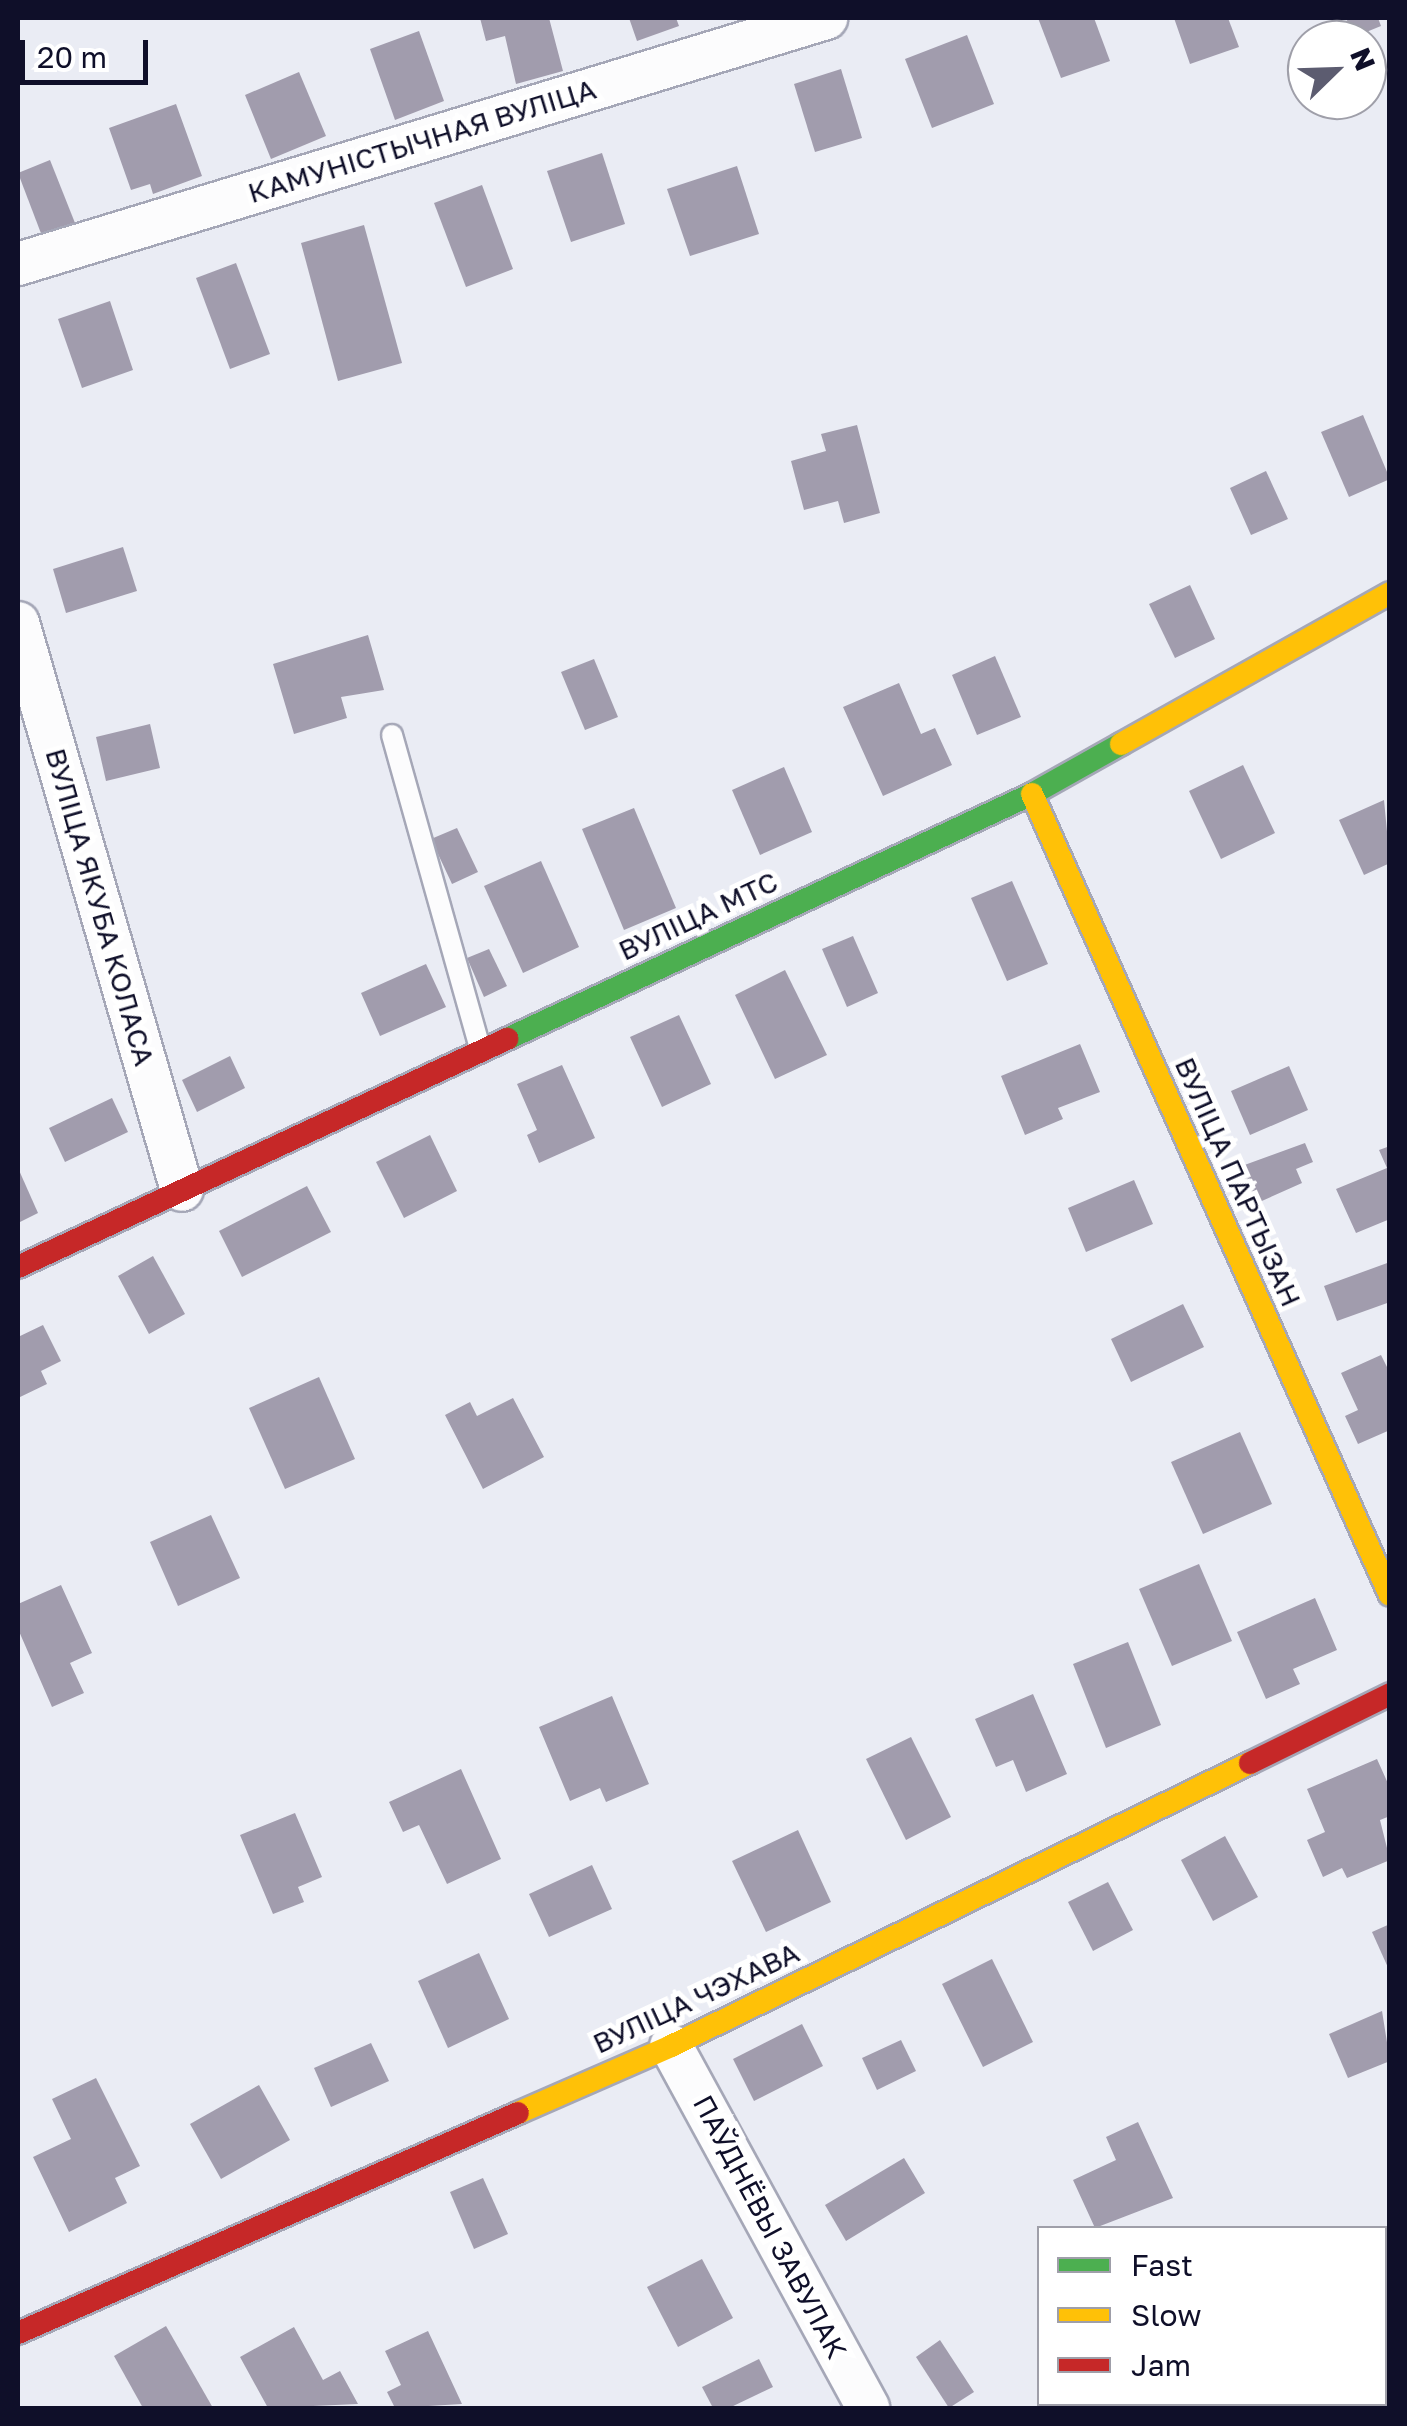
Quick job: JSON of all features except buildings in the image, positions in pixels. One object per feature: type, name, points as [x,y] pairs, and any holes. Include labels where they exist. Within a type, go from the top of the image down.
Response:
[{"type":"street","name":"КАМУНІСТЫЧНАЯ ВУЛІЦА","points":[[18,264],[826,18]]},
{"type":"street","name":"ВУЛІЦА МТС","points":[[18,1267],[1032,794],[1390,593]]},
{"type":"street","name":"ВУЛІЦА ЯКУБА КОЛАСА","points":[[18,624],[182,1190]]},
{"type":"street","name":"ВУЛІЦА ПАРТЫЗАН","points":[[1032,794],[1390,1595]]},
{"type":"street","name":"ВУЛІЦА ЧЭХАВА","points":[[18,2333],[671,2046],[1390,1694]]},
{"type":"street","name":"ПАЎДНЁВЫ ЗАВУЛАК","points":[[671,2046],[868,2408]]},
{"type":"lane","points":[[392,735],[481,1050]]},
{"type":"traffic: fast","points":[[507,1039],[1032,794],[1121,744]]},
{"type":"traffic: slow","points":[[1121,744],[1390,593]]},
{"type":"traffic: slow","points":[[1032,794],[1390,1595]]},
{"type":"traffic: slow","points":[[518,2113],[671,2046],[1250,1763]]},
{"type":"traffic: jam","points":[[18,1267],[507,1039]]},
{"type":"traffic: jam","points":[[1250,1763],[1390,1694]]},
{"type":"traffic: jam","points":[[18,2333],[518,2113]]}]
